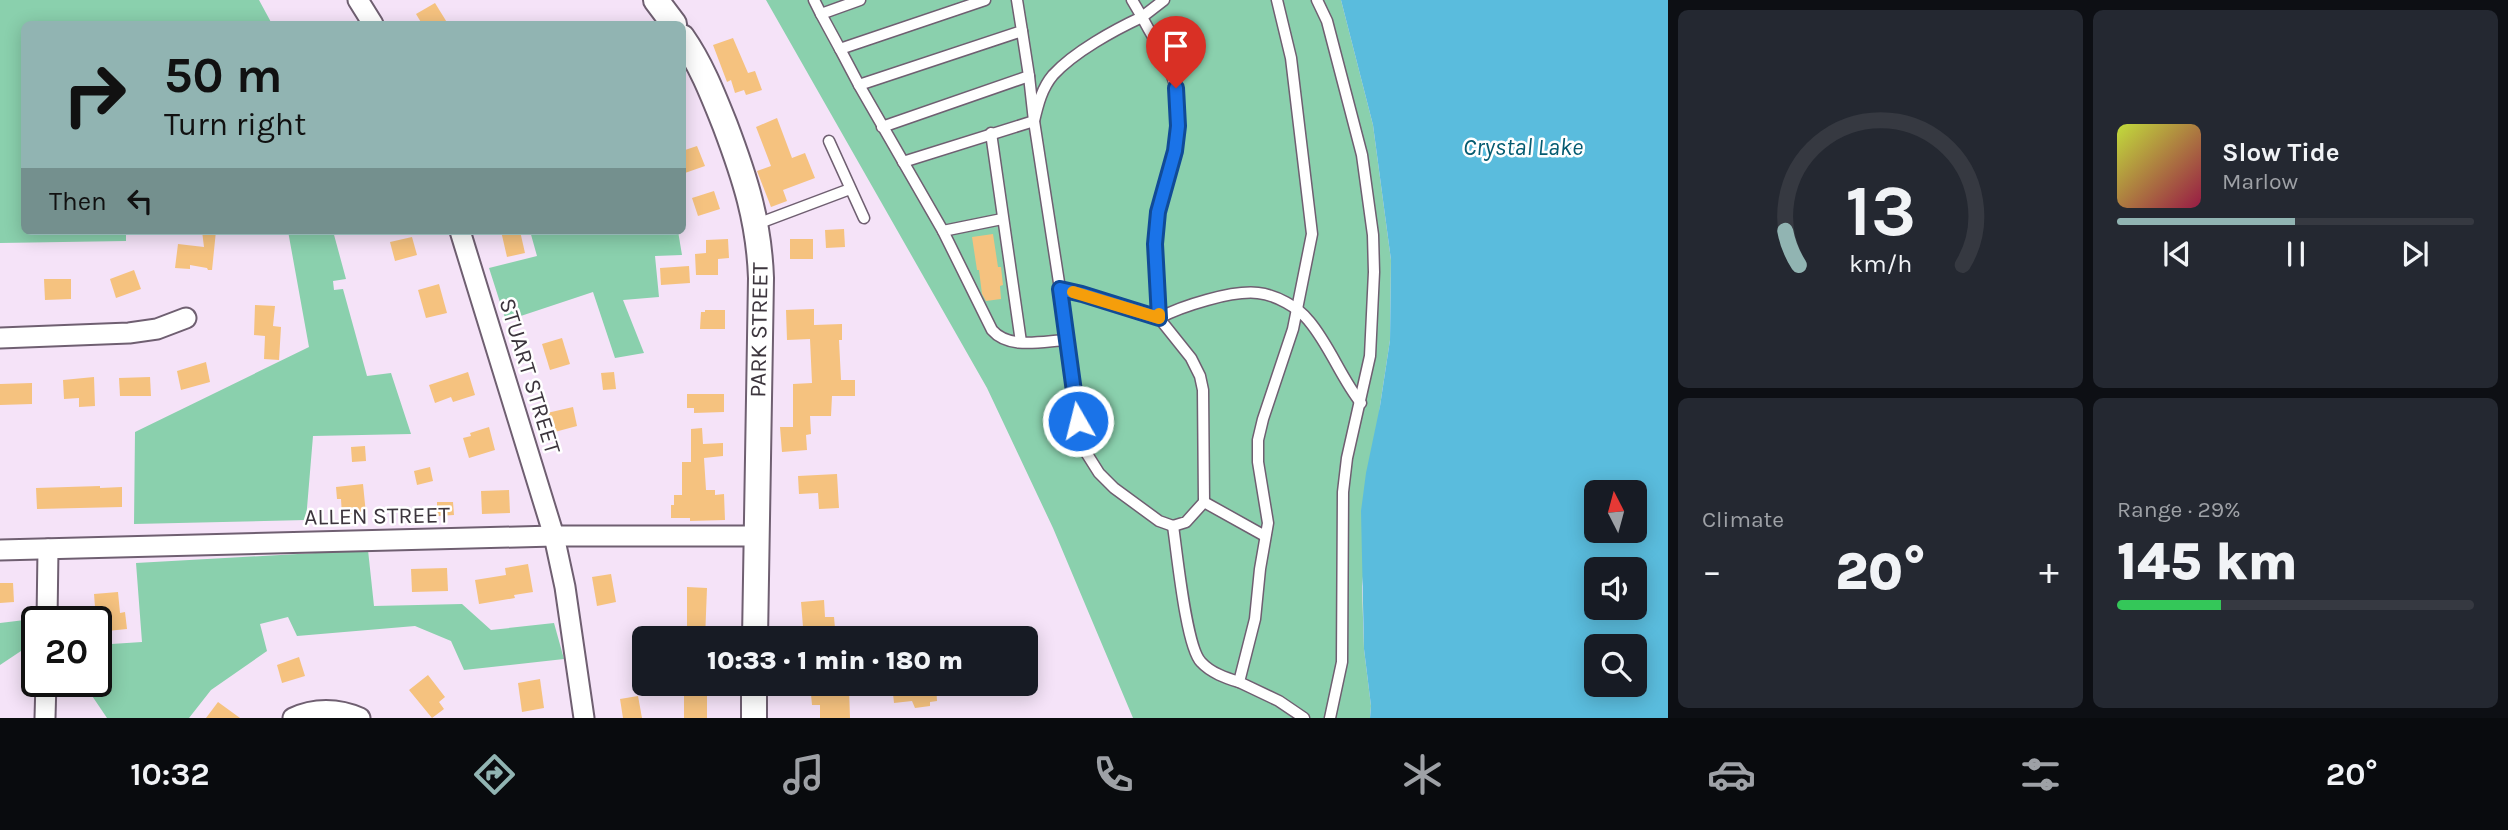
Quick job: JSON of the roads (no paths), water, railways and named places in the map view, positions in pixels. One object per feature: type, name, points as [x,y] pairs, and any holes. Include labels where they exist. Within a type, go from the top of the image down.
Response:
[{"type":"street","points":[[358,0],[371,21]]},
{"type":"street","points":[[656,0],[672,21]]},
{"type":"street","name":"PARK STREET","points":[[686,44],[717,105],[747,183],[757,225],[761,278],[755,626]]},
{"type":"street","name":"STUART STREET","points":[[461,235],[554,536],[565,587],[584,718]]},
{"type":"street","points":[[0,338],[129,333],[157,329],[186,317]]},
{"type":"street","name":"ALLEN STREET","points":[[0,550],[554,536],[756,536]]},
{"type":"street","points":[[47,606],[48,549]]},
{"type":"street","points":[[754,696],[754,718]]},
{"type":"street","points":[[45,718],[46,697]]},
{"type":"street","points":[[293,718],[322,710],[337,711],[360,718]]},
{"type":"lane","points":[[814,0],[882,127],[943,231],[992,330],[997,336],[1012,343],[1067,340]]},
{"type":"lane","points":[[821,14],[860,0]]},
{"type":"lane","points":[[840,50],[985,0]]},
{"type":"lane","points":[[1017,0],[1080,435],[1087,454],[1099,473],[1114,488],[1159,521],[1173,526],[1186,522],[1204,502],[1203,390],[1200,376],[1191,358],[1159,318],[1060,289]]},
{"type":"lane","points":[[1132,0],[1170,71],[1176,88],[1175,151],[1158,212],[1155,244],[1159,318]]},
{"type":"lane","points":[[1034,121],[1040,97],[1054,75],[1096,41],[1142,17],[1164,0]]},
{"type":"lane","points":[[1239,682],[1255,619],[1268,523],[1258,462],[1258,440],[1297,310],[1312,234],[1291,58],[1277,0]]},
{"type":"lane","points":[[1317,0],[1327,21],[1362,155],[1373,235],[1374,272],[1370,356],[1344,481],[1342,662],[1329,718]]},
{"type":"lane","points":[[859,85],[1022,31]]},
{"type":"lane","points":[[882,127],[1029,76]]},
{"type":"lane","points":[[903,162],[1034,121]]},
{"type":"lane","points":[[991,133],[1021,342]]},
{"type":"lane","points":[[829,141],[864,218]]},
{"type":"lane","points":[[757,225],[850,188]]},
{"type":"lane","points":[[943,231],[1002,219]]},
{"type":"lane","points":[[1159,318],[1219,299],[1256,293],[1270,296],[1308,319],[1341,377],[1361,403]]},
{"type":"lane","points":[[1204,502],[1265,536]]},
{"type":"lane","points":[[1173,526],[1187,621],[1200,662],[1222,677],[1239,682],[1286,705],[1304,718]]},
{"type":"water","name":"Crystal Lake","points":[[1341,0],[1668,0],[1668,718],[1370,718],[1364,649],[1361,511],[1390,340],[1391,260],[1373,125]]}]
